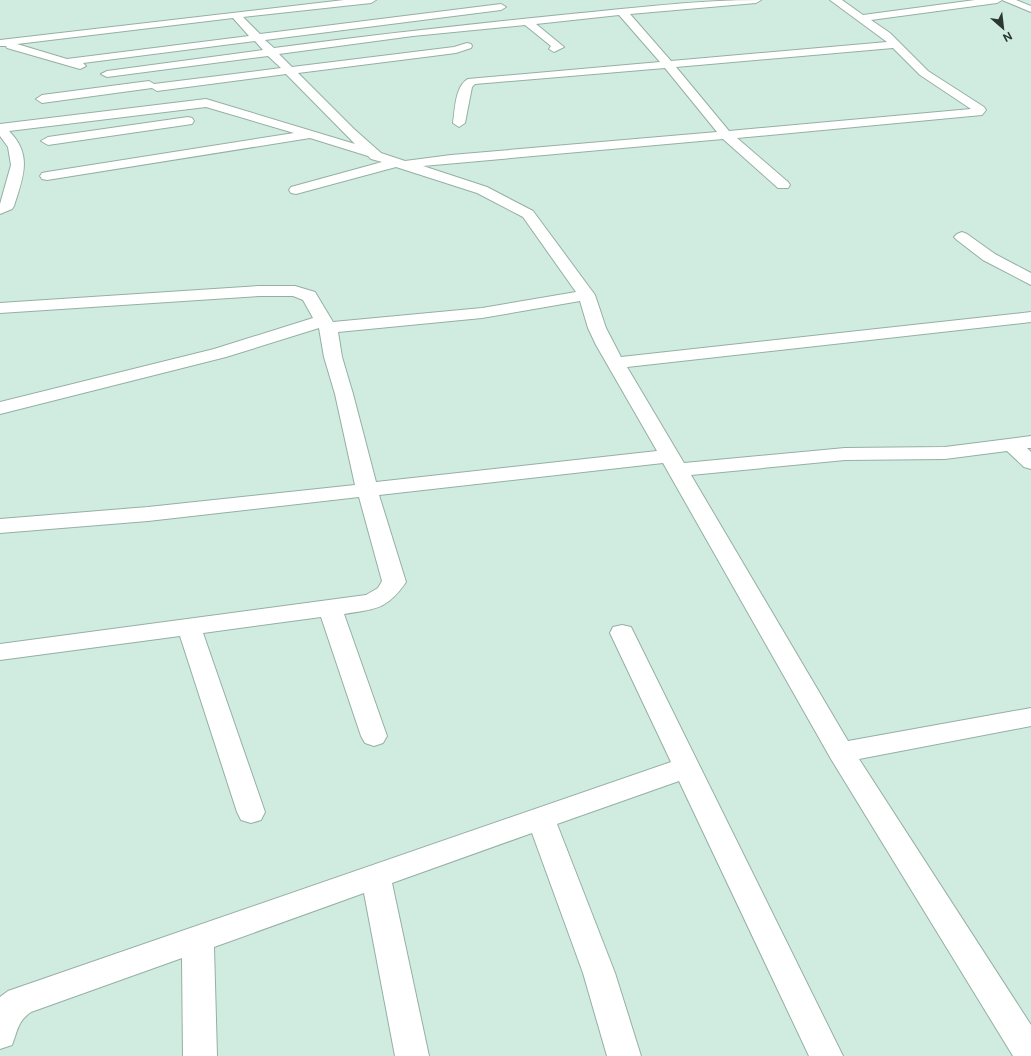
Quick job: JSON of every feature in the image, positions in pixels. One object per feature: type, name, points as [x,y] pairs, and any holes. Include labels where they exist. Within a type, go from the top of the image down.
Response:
[{"type":"street","points":[[371,0],[0,43],[153,86],[239,114],[312,134],[399,164],[482,190],[528,214],[579,282],[596,328],[615,363],[841,752],[1031,1055]]},
{"type":"street","points":[[653,0],[668,8]]},
{"type":"street","points":[[107,74],[413,33],[529,23],[718,2],[756,0]]},
{"type":"street","points":[[296,190],[399,164],[978,112],[980,110],[924,73],[891,40],[863,18],[835,0]]},
{"type":"street","points":[[863,18],[996,0]]},
{"type":"street","points":[[1007,0],[1031,9]]},
{"type":"street","points":[[226,7],[349,132],[376,156]]},
{"type":"street","points":[[44,55],[501,7]]},
{"type":"street","points":[[622,12],[668,64],[726,135],[783,185]]},
{"type":"street","points":[[529,23],[559,47],[554,49]]},
{"type":"street","points":[[66,62],[252,32]]},
{"type":"street","points":[[459,123],[466,87],[467,84],[472,81],[895,45]]},
{"type":"street","points":[[42,99],[456,50],[467,46]]},
{"type":"street","points":[[791,54],[805,66]]},
{"type":"street","points":[[298,79],[454,58]]},
{"type":"street","points":[[1,128],[206,103]]},
{"type":"street","points":[[215,117],[239,114]]},
{"type":"street","points":[[48,141],[199,119]]},
{"type":"street","points":[[0,210],[7,206],[18,173],[19,163],[18,153],[12,142],[1,128]]},
{"type":"street","points":[[47,176],[312,134]]},
{"type":"street","points":[[962,237],[989,257],[1031,280]]},
{"type":"street","points":[[0,408],[326,325],[482,313],[579,282]]},
{"type":"street","points":[[0,308],[259,291],[295,291],[309,296],[317,307],[326,325],[367,490],[391,567],[394,582],[386,592],[372,602],[0,652]]},
{"type":"street","points":[[615,363],[807,343],[1031,316]]},
{"type":"street","points":[[0,526],[148,514],[367,490],[674,463],[845,454],[945,453],[1022,444],[1031,463]]},
{"type":"street","points":[[330,608],[374,736]]},
{"type":"street","points":[[189,627],[251,812]]},
{"type":"street","points":[[622,633],[688,767],[826,1056]]},
{"type":"street","points":[[841,752],[1031,717]]},
{"type":"street","points":[[0,1034],[4,1017],[12,1006],[20,1001],[198,940],[688,767]]},
{"type":"street","points":[[541,819],[599,973],[624,1056]]},
{"type":"street","points":[[376,877],[412,1056]]},
{"type":"street","points":[[198,940],[200,1056]]}]
